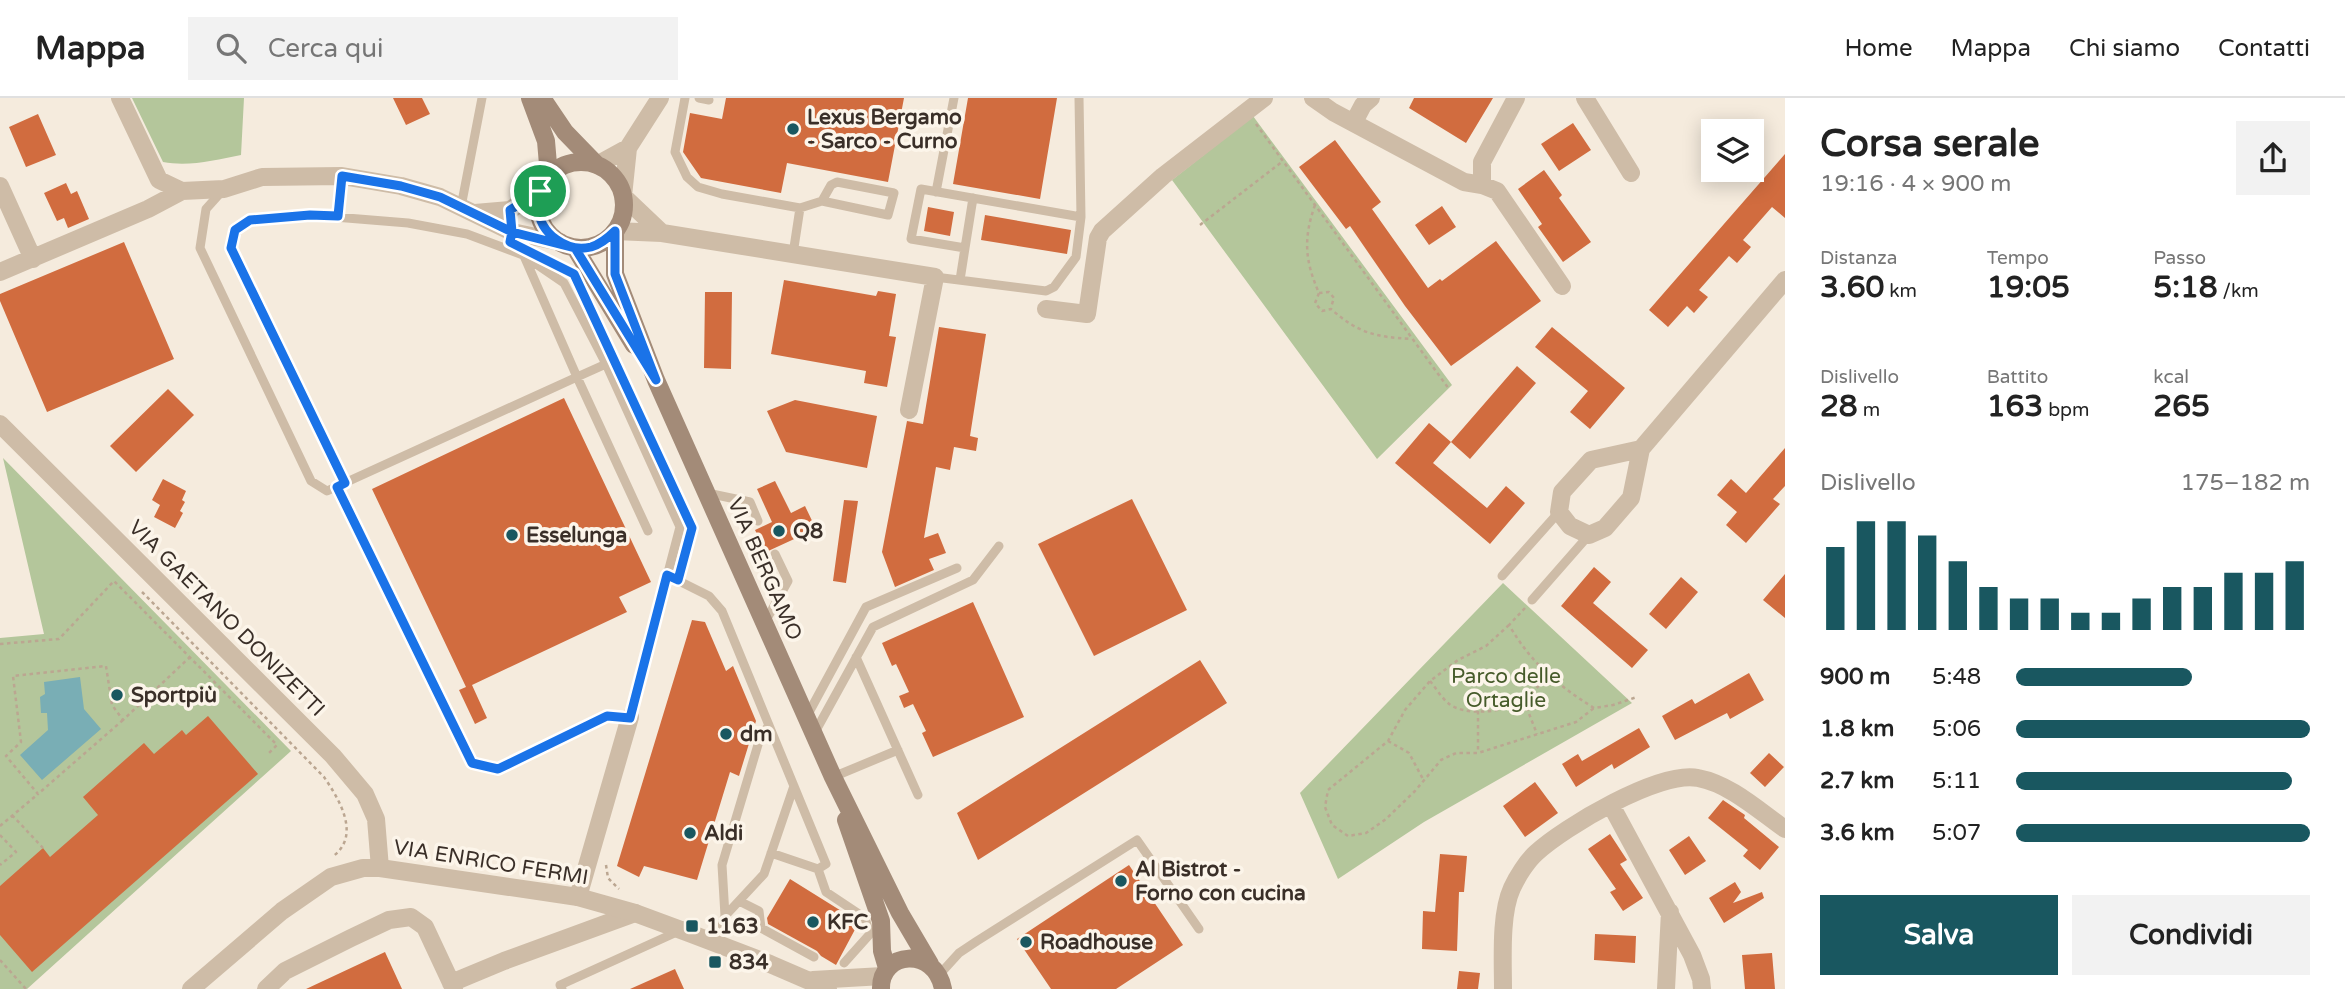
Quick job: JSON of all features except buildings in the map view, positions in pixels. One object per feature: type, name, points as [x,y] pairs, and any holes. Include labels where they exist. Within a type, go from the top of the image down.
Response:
[{"type":"main road","points":[[530,98],[546,141],[544,184],[538,211],[545,229],[567,245],[590,247],[604,242],[615,231],[623,215],[623,196],[614,177],[565,132],[542,98]]},
{"type":"main road","points":[[544,184],[559,168],[571,163],[597,164]]},
{"type":"main road","name":"VIA BERGAMO","points":[[615,231],[615,274],[656,380],[833,777],[900,913],[937,976]]},
{"type":"main road","name":"VIA BERGAMO","points":[[567,245],[656,380]]},
{"type":"main road","name":"VIA BERGAMO","points":[[833,777],[881,921],[884,978]]},
{"type":"main road","points":[[884,978],[905,959],[917,959],[937,976]]},
{"type":"street","points":[[120,98],[159,180],[182,191]]},
{"type":"street","points":[[660,98],[628,148],[623,196],[662,233]]},
{"type":"street","points":[[1046,309],[1087,314],[1098,238],[1102,231],[1163,176],[1264,98]]},
{"type":"street","points":[[1313,98],[1333,112],[1464,182],[1497,191],[1562,286]]},
{"type":"street","points":[[1354,122],[1363,105],[1371,98]]},
{"type":"street","points":[[1585,98],[1632,173]]},
{"type":"street","points":[[1482,185],[1482,162],[1513,99]]},
{"type":"street","points":[[597,164],[628,148]]},
{"type":"street","points":[[0,272],[148,209],[182,191],[224,189],[262,177],[342,176],[401,186],[440,197],[512,232],[567,245]]},
{"type":"street","points":[[466,210],[510,210],[544,184]]},
{"type":"street","points":[[0,186],[33,259]]},
{"type":"street","points":[[615,231],[662,233],[935,277],[909,410]]},
{"type":"street","points":[[1641,449],[1591,460],[1562,492],[1559,512],[1570,526],[1589,535],[1605,528],[1631,498],[1641,449],[1785,280]]},
{"type":"street","name":"VIA GAETANO DONIZETTI","points":[[0,424],[333,756],[365,794],[376,819],[380,868]]},
{"type":"street","points":[[578,897],[630,718]]},
{"type":"street","points":[[1503,989],[1503,926],[1511,889],[1535,854],[1611,805],[1640,789],[1694,777],[1718,783],[1785,829]]},
{"type":"street","points":[[1611,805],[1692,955],[1702,989]]},
{"type":"street","name":"VIA ENRICO FERMI","points":[[192,989],[282,911],[331,877],[363,867],[578,897],[635,913],[714,942],[828,989]]},
{"type":"street","points":[[1666,989],[1670,911]]},
{"type":"street","points":[[266,989],[285,971],[389,920],[411,917],[425,927],[453,986],[504,961],[635,913]]},
{"type":"street","name":"VIA ENRICO FERMI","points":[[809,980],[884,978]]},
{"type":"lane","points":[[466,210],[482,98]]},
{"type":"lane","points":[[685,98],[675,152],[687,177],[698,187],[800,208],[822,201],[888,215],[894,193],[837,182],[831,185],[822,201]]},
{"type":"lane","points":[[936,192],[954,98]]},
{"type":"lane","points":[[935,277],[1046,291],[1054,287],[1076,257],[1081,217],[1079,98]]},
{"type":"lane","points":[[338,216],[342,176]]},
{"type":"lane","points":[[224,189],[206,209],[200,248],[311,481],[327,491],[606,364]]},
{"type":"lane","points":[[965,248],[911,239],[922,189],[1081,217]]},
{"type":"lane","points":[[960,280],[972,198]]},
{"type":"lane","points":[[793,254],[800,208]]},
{"type":"lane","points":[[310,215],[408,223],[467,234],[523,255],[564,283],[606,364],[680,527],[630,718],[607,716],[498,769],[472,763],[231,248],[235,230],[250,220],[310,215]]},
{"type":"lane","points":[[523,255],[648,531]]},
{"type":"lane","points":[[706,492],[750,502],[758,521]]},
{"type":"lane","points":[[1502,576],[1559,512]]},
{"type":"lane","points":[[1532,600],[1589,535]]},
{"type":"lane","points":[[814,734],[873,627],[973,580],[999,546]]},
{"type":"lane","points":[[765,622],[788,580],[775,554]]},
{"type":"lane","points":[[806,716],[866,607],[957,568]]},
{"type":"lane","points":[[667,575],[709,596],[722,611],[826,864],[818,869]]},
{"type":"lane","points":[[856,657],[918,795]]},
{"type":"lane","points":[[725,916],[722,865],[760,738],[769,725]]},
{"type":"lane","points":[[833,777],[898,750]]},
{"type":"lane","points":[[714,942],[725,916],[764,874],[794,786]]},
{"type":"lane","points":[[937,976],[959,953],[1137,840],[1199,929]]},
{"type":"lane","points":[[771,853],[818,869],[827,892],[865,918],[870,934],[844,963]]},
{"type":"lane","points":[[738,901],[759,911],[761,928],[814,957]]},
{"type":"lane","points":[[562,989],[560,985],[681,930]]},
{"type":"path","points":[[1246,110],[1449,389]]},
{"type":"path","points":[[1200,225],[1283,161]]},
{"type":"path","points":[[1315,205],[1308,226],[1306,250],[1310,273],[1319,293],[1315,303],[1322,311],[1331,309]]},
{"type":"path","points":[[1319,293],[1329,292],[1334,298],[1331,309]]},
{"type":"path","points":[[1331,309],[1345,322],[1364,332],[1382,337],[1413,339]]},
{"type":"path","points":[[0,644],[59,639],[114,581],[277,745],[268,754]]},
{"type":"path","points":[[134,583],[324,777],[341,802],[346,823],[346,834],[339,853],[328,861]]},
{"type":"path","points":[[1532,600],[1486,646],[1458,660],[1430,681],[1405,710],[1388,741],[1328,790],[1325,807],[1332,825],[1348,836],[1366,834],[1386,819],[1441,760],[1457,753],[1478,753],[1576,722],[1594,708],[1637,697]]},
{"type":"path","points":[[1509,625],[1525,651],[1545,673],[1594,708]]},
{"type":"path","points":[[0,826],[123,720],[190,657]]},
{"type":"path","points":[[38,794],[6,755],[21,742],[13,676],[106,666],[112,705],[123,720]]},
{"type":"path","points":[[1430,681],[1449,704],[1478,711],[1503,710],[1524,701],[1542,683],[1545,673]]},
{"type":"path","points":[[1524,701],[1537,734]]},
{"type":"path","points":[[1478,711],[1478,753]]},
{"type":"path","points":[[1388,741],[1409,753],[1424,781]]},
{"type":"path","points":[[12,815],[43,848]]},
{"type":"path","points":[[0,835],[16,852],[0,865]]},
{"type":"path","points":[[605,861],[608,878],[625,897]]},
{"type":"path","points":[[0,960],[26,989]]},
{"type":"green space","points":[[132,98],[244,98],[241,155],[192,163],[163,162]]},
{"type":"green space","points":[[1253,116],[1452,385],[1377,459],[1172,180]]},
{"type":"green space","name":"Sportpiù","points":[[3,458],[291,751],[27,989],[0,989],[0,638],[44,634]]},
{"type":"green space","name":"Parco delle Ortaglie","points":[[1503,583],[1632,703],[1424,822],[1338,879],[1300,793]]},
{"type":"water","points":[[80,677],[84,709],[101,729],[42,780],[20,755],[48,730],[47,713],[41,713],[40,697],[45,694],[44,682]]},
{"type":"place","name":"Lexus Bergamo - Sarco - Curno","points":[[793,129]]},
{"type":"place","name":"Q8","points":[[779,531]]},
{"type":"place","name":"Esselunga","points":[[512,535]]},
{"type":"place","name":"Sportpiù","points":[[117,695]]},
{"type":"place","name":"dm","points":[[726,734]]},
{"type":"place","name":"Aldi","points":[[690,833]]},
{"type":"place","name":"Al Bistrot - Forno con cucina","points":[[1121,881]]},
{"type":"place","name":"KFC","points":[[813,922]]},
{"type":"place","name":"1163","points":[[692,926]]},
{"type":"place","name":"Roadhouse","points":[[1026,942]]},
{"type":"place","name":"834","points":[[715,962]]},
{"type":"route","points":[[540,191],[510,210],[512,232],[510,242],[574,274],[692,528],[678,580],[667,575],[630,718],[607,716],[498,769],[472,763],[337,487],[345,483],[231,248],[235,230],[250,220],[310,215],[338,216],[342,176],[401,186],[440,197],[512,232],[560,242],[575,248],[656,380],[615,274],[615,231],[604,242],[590,247],[575,248],[560,242],[545,229],[538,211],[540,191]]}]
